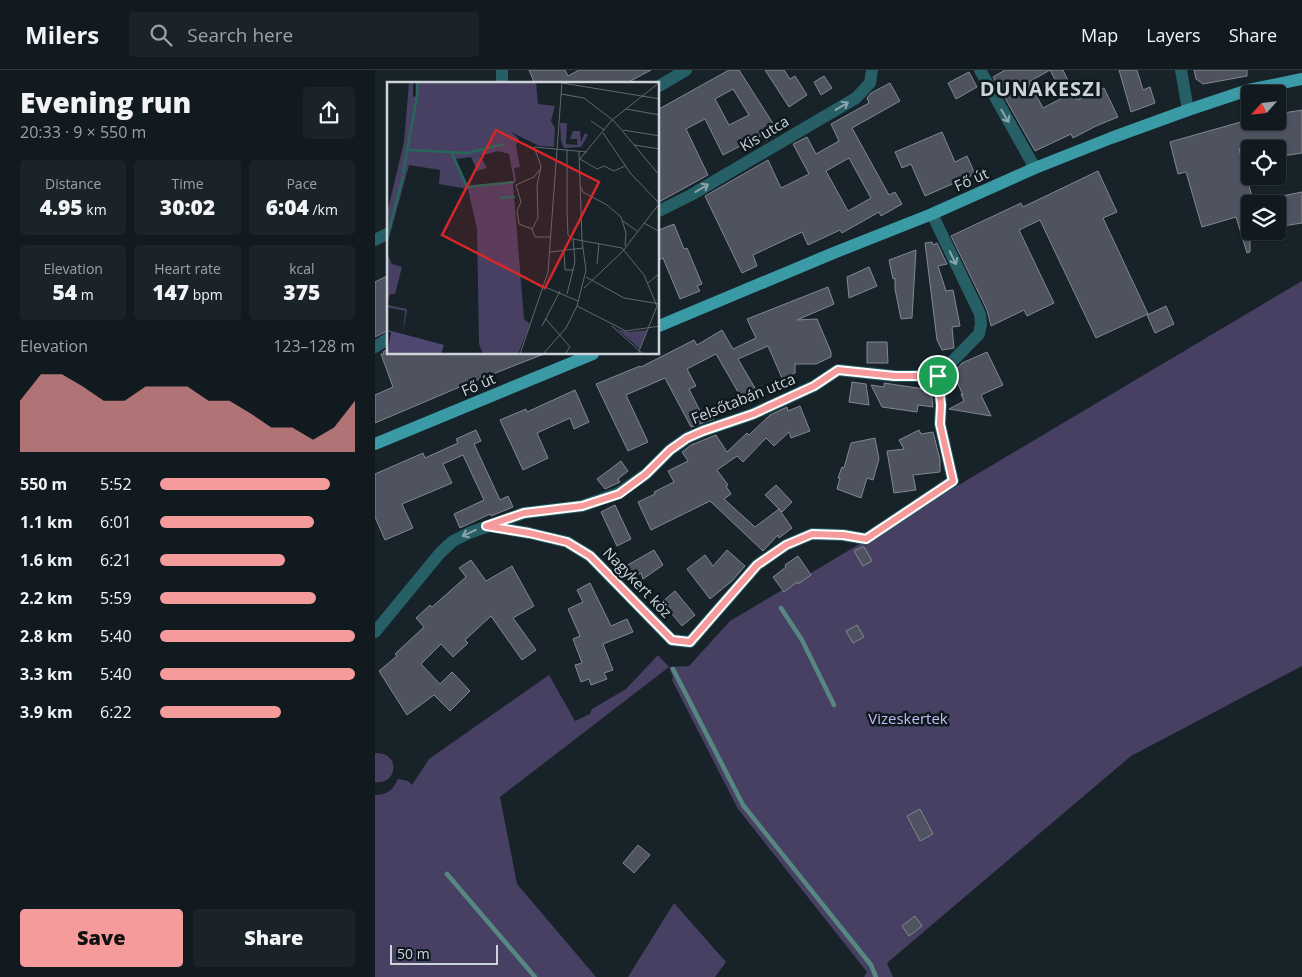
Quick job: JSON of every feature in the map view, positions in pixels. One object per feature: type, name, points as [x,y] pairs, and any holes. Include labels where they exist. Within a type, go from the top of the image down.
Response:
[{"type":"main road","name":"Fő út","points":[[660,326],[932,214],[1035,168],[1188,110],[1248,90],[1299,76]]},
{"type":"main road","name":"Fő út","points":[[375,444],[591,355]]},
{"type":"street","points":[[660,85],[686,70]]},
{"type":"street","name":"Kis utca","points":[[660,210],[691,195],[856,98],[870,83],[872,70]]},
{"type":"street","points":[[1181,70],[1188,110]]},
{"type":"street","points":[[983,71],[1035,168]]},
{"type":"street","points":[[932,214],[980,314],[981,324],[979,334],[938,376]]},
{"type":"street","points":[[375,240],[387,234]]},
{"type":"street","points":[[375,347],[387,339]]},
{"type":"street","name":"Felsőtabán utca","points":[[375,632],[439,554],[453,541],[486,526],[524,513],[582,506],[619,494],[646,474],[670,450],[687,438],[753,414],[814,386],[838,370],[895,376],[938,376]]},
{"type":"street","name":"Nagykert köz","points":[[486,526],[567,542],[590,556],[672,640],[690,642],[757,565],[786,545],[812,534],[843,535],[866,539],[953,481],[940,424],[941,405],[938,376]]},
{"type":"green space","name":"Vizeskertek","points":[[1302,281],[1302,666],[1131,756],[887,963],[893,977],[864,977],[867,972],[738,809],[672,680],[673,677],[669,667],[689,666],[730,621]]},
{"type":"green space","points":[[658,655],[669,667],[500,797],[517,884],[596,977],[375,977],[375,795],[389,791],[398,779],[408,781],[412,785],[429,759],[549,675],[575,721],[590,714],[592,709],[626,689]]},
{"type":"green space","points":[[375,753],[384,754],[393,763],[392,774],[382,782],[375,782]]},
{"type":"green space","points":[[674,903],[726,962],[715,977],[628,977]]},
{"type":"building","points":[[529,70],[565,70],[568,76],[579,70],[651,70],[629,82],[534,82]]},
{"type":"building","points":[[729,70],[739,70],[779,133],[766,141],[762,135],[723,155],[705,119],[686,129],[708,175],[660,201],[660,108]],"holes":[[[733,89],[749,115],[729,125],[715,99]]]},
{"type":"building","points":[[765,70],[784,70],[790,79],[795,76],[807,95],[789,107]]},
{"type":"building","points":[[1005,70],[1050,70],[1063,70],[1077,100],[1104,88],[1118,117],[1073,138],[1071,134],[1035,151],[993,77]],"holes":[[[1050,70],[1064,97],[1043,108],[1029,82]]]},
{"type":"building","points":[[1119,70],[1137,70],[1143,90],[1150,87],[1155,103],[1131,112]]},
{"type":"building","points":[[1194,70],[1247,70],[1247,76],[1203,84],[1196,79]]},
{"type":"building","points":[[969,72],[977,87],[956,99],[948,83]]},
{"type":"building","points":[[824,76],[832,88],[821,95],[814,82]]},
{"type":"building","points":[[890,83],[900,101],[852,128],[889,195],[895,192],[902,204],[881,216],[879,212],[842,233],[840,230],[808,245],[802,232],[753,255],[757,266],[742,273],[705,196],[768,160],[781,188],[809,174],[793,144],[807,137],[816,154],[839,141],[831,124],[869,103],[867,98],[871,93]],"holes":[[[849,158],[871,198],[848,211],[826,171]]]},
{"type":"building","points":[[1302,110],[1302,153],[1286,156],[1286,140],[1241,140],[1241,149],[1239,149],[1241,156],[1241,185],[1249,185],[1252,195],[1241,195],[1241,233],[1236,217],[1202,227],[1186,172],[1178,174],[1170,142],[1241,122],[1241,130],[1286,130],[1286,113]]},
{"type":"building","points":[[942,132],[955,162],[967,156],[975,174],[925,196],[911,164],[902,168],[895,152]]},
{"type":"building","points":[[1098,171],[1117,212],[1103,218],[1148,314],[1096,338],[1040,220],[1019,230],[1054,303],[1027,316],[1024,310],[991,326],[987,310],[951,236],[1021,203],[1023,207]]},
{"type":"building","points":[[1302,192],[1302,223],[1286,226],[1286,195]]},
{"type":"building","points":[[674,224],[684,249],[687,248],[702,284],[697,286],[700,291],[680,299],[663,258],[660,260],[660,230]]},
{"type":"building","points":[[1243,240],[1250,240],[1250,252],[1247,253]]},
{"type":"building","points":[[932,242],[933,245],[937,243],[947,264],[938,266],[946,291],[953,290],[960,326],[952,327],[954,348],[942,350],[937,340],[925,243]]},
{"type":"building","points":[[916,250],[912,318],[901,319],[895,289],[895,278],[893,279],[889,260]]},
{"type":"building","points":[[869,267],[877,286],[849,298],[847,277]]},
{"type":"building","points":[[387,276],[387,331],[375,337],[375,282]]},
{"type":"building","points":[[828,287],[834,304],[797,320],[817,319],[831,352],[831,357],[816,364],[795,364],[795,373],[782,378],[768,346],[738,359],[759,395],[745,404],[716,354],[687,369],[696,386],[689,389],[701,413],[709,409],[714,419],[691,427],[665,378],[626,395],[648,442],[628,451],[596,384],[641,367],[694,340],[697,345],[722,330],[733,349],[756,338],[747,319]]},
{"type":"building","points":[[1166,306],[1174,324],[1155,333],[1147,315]]},
{"type":"building","points":[[867,342],[887,342],[888,363],[867,363]]},
{"type":"building","points":[[387,349],[387,355],[541,355],[375,423],[375,395],[393,387],[381,354],[384,354],[383,352]]},
{"type":"building","points":[[987,352],[1003,385],[981,395],[991,416],[949,409],[964,401],[953,373],[962,363]]},
{"type":"building","points":[[852,382],[866,384],[869,405],[849,402]]},
{"type":"building","points":[[884,383],[931,390],[933,407],[918,405],[917,412],[882,407],[871,385],[884,387]]},
{"type":"building","points":[[575,390],[589,422],[574,429],[570,418],[537,433],[548,458],[523,470],[500,420],[526,409],[527,412]]},
{"type":"building","points":[[800,406],[810,431],[791,438],[789,432],[774,446],[766,438],[743,462],[737,456],[717,470],[728,485],[726,486],[731,494],[724,499],[755,527],[779,509],[792,528],[779,538],[778,535],[763,551],[710,501],[651,530],[638,502],[674,482],[668,471],[688,461],[682,452],[691,445],[716,435],[727,452],[770,415],[787,407],[788,411]]},
{"type":"building","points":[[476,430],[481,441],[474,444],[500,500],[508,496],[513,507],[491,516],[490,514],[460,528],[454,514],[484,500],[463,455],[443,464],[452,483],[402,504],[413,528],[385,540],[375,517],[375,474],[423,453],[425,458],[458,443],[456,439]]},
{"type":"building","points":[[919,430],[921,434],[933,432],[940,459],[940,472],[913,475],[916,490],[894,493],[887,451],[904,449],[899,440]]},
{"type":"building","points":[[875,438],[879,459],[873,480],[867,478],[861,498],[837,489],[840,478],[838,478],[842,467],[844,468],[851,443]]},
{"type":"building","points":[[621,461],[628,471],[618,479],[620,482],[605,489],[597,479]]},
{"type":"building","points":[[776,485],[792,502],[782,512],[765,495]]},
{"type":"building","points":[[615,505],[631,539],[617,546],[601,512]]},
{"type":"building","points":[[864,547],[872,561],[863,566],[854,551]]},
{"type":"building","points":[[654,550],[663,565],[643,579],[641,573],[631,577],[626,566]]},
{"type":"building","points":[[727,550],[745,566],[732,581],[710,599],[687,569],[705,555],[713,566]]},
{"type":"building","points":[[798,556],[811,575],[798,584],[797,582],[784,592],[773,577]]},
{"type":"building","points":[[471,560],[486,581],[512,566],[534,606],[513,618],[536,650],[522,660],[491,616],[465,640],[468,643],[453,657],[441,644],[421,664],[440,684],[452,672],[470,691],[450,711],[434,695],[407,715],[379,671],[397,656],[395,654],[424,627],[416,618],[430,605],[432,607],[466,577],[459,568]]},
{"type":"building","points":[[590,583],[611,626],[627,619],[633,632],[603,644],[613,670],[604,673],[607,679],[591,685],[589,679],[581,682],[575,665],[582,663],[573,639],[580,636],[568,609],[583,602],[577,590]]},
{"type":"building","points":[[675,591],[695,615],[682,626],[662,602]]},
{"type":"building","points":[[857,625],[864,637],[853,643],[846,631]]},
{"type":"building","points":[[920,809],[933,834],[920,841],[907,816]]},
{"type":"building","points":[[638,845],[650,855],[634,873],[623,863]]},
{"type":"building","points":[[915,916],[922,926],[909,936],[902,926]]},
{"type":"waterway","points":[[781,608],[802,640],[834,705]]},
{"type":"waterway","points":[[673,669],[743,805],[871,965],[876,977]]},
{"type":"waterway","points":[[447,874],[535,977]]},
{"type":"district","name":"DUNAKESZI","points":[[1041,88]]},
{"type":"route","points":[[838,370],[895,376],[938,376],[941,405],[940,424],[953,481],[866,539],[843,535],[812,534],[786,545],[757,565],[690,642],[672,640],[590,556],[567,542],[486,526],[524,513],[582,506],[619,494],[646,474],[670,450],[687,438],[753,414],[814,386],[838,370]]}]
